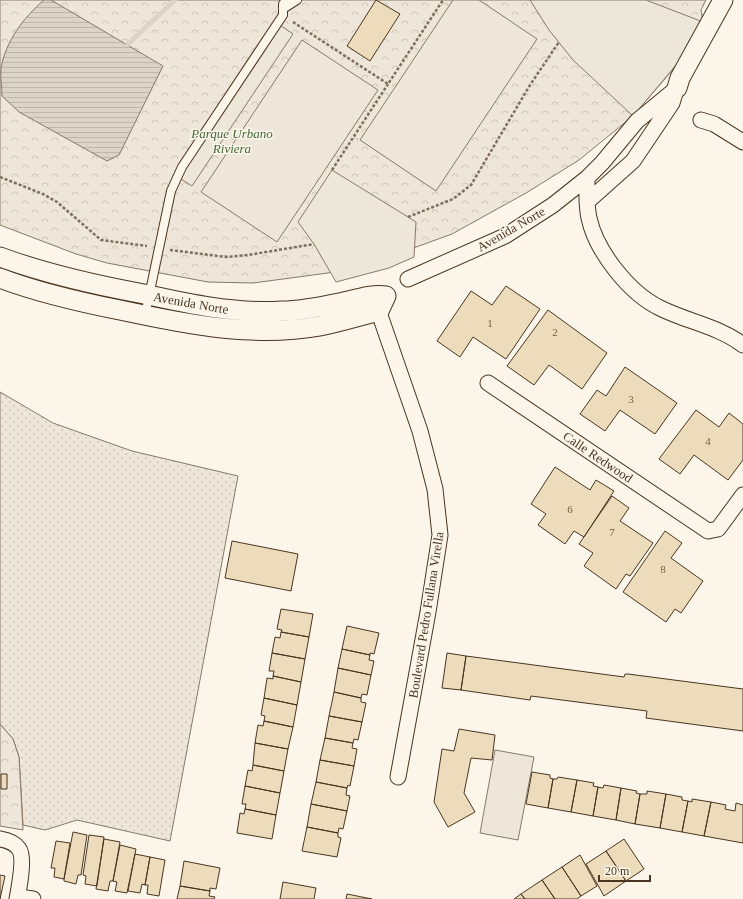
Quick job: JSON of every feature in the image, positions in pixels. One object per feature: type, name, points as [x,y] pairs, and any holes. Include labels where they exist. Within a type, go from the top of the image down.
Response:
[{"type":"street","points":[[587,202],[633,161],[672,103],[680,78],[723,0]]},
{"type":"street","name":"Avenida Norte","points":[[408,279],[505,236],[553,205],[587,178],[602,163],[636,121],[677,88]]},
{"type":"street","points":[[701,120],[714,124],[743,142]]},
{"type":"street","points":[[587,178],[589,218],[600,247],[615,270],[637,292],[659,308],[718,330],[743,345]]},
{"type":"street","name":"Avenida Norte","points":[[0,257],[21,265],[93,284],[217,309],[254,312],[313,309],[379,300]]},
{"type":"street","name":"Avenida Norte","points":[[0,278],[77,301],[184,323],[237,330],[278,330],[318,326],[379,300]]},
{"type":"street","name":"Boulevard Pedro Fullana Virella","points":[[379,300],[420,431],[435,489],[440,535],[428,612],[398,777]]},
{"type":"street","name":"Calle Redwood","points":[[488,383],[708,532],[718,529],[743,495]]},
{"type":"street","points":[[0,839],[11,842],[20,849],[22,858],[18,898],[33,899]]},
{"type":"lane","points":[[145,315],[171,191],[178,177],[283,12],[286,0]]},
{"type":"lane","points":[[283,12],[298,0]]},
{"type":"path","points":[[332,170],[443,0]]},
{"type":"path","points":[[283,12],[388,84]]},
{"type":"path","points":[[408,217],[453,199],[471,185],[530,85],[559,42]]},
{"type":"green space","name":"Parque Urbano Riviera","points":[[0,0],[706,0],[701,10],[703,22],[677,64],[633,116],[579,160],[526,193],[452,234],[383,259],[328,273],[253,283],[208,282],[107,263],[76,254],[0,225]]},
{"type":"green space","points":[[453,0],[479,0],[537,39],[436,191],[360,140]]},
{"type":"green space","points":[[302,40],[378,90],[277,242],[201,192]]},
{"type":"green space","points":[[0,392],[53,423],[132,451],[238,476],[170,841],[77,820],[45,830],[23,825],[19,757],[13,739],[0,724]]},
{"type":"green space","points":[[0,724],[13,739],[19,757],[23,830],[0,826]]},
{"type":"green space","points":[[495,750],[534,757],[518,840],[480,833]]},
{"type":"shaded area","points":[[44,0],[51,0],[163,66],[119,155],[107,161],[19,112],[2,96],[1,68],[3,58],[11,39],[22,22]]},
{"type":"shaded area","points":[[530,0],[646,0],[703,22],[677,64],[633,116],[573,60],[549,30]]},
{"type":"shaded area","points":[[277,23],[293,34],[192,186],[178,177]]},
{"type":"shaded area","points":[[332,170],[416,222],[414,257],[389,268],[336,282],[314,244],[298,222]]},
{"type":"building","points":[[376,0],[400,14],[370,61],[347,46]]},
{"type":"building","points":[[506,286],[540,309],[506,359],[473,337],[460,357],[437,341],[471,291],[492,305]]},
{"type":"building","points":[[548,310],[607,353],[582,389],[549,365],[534,385],[507,366]]},
{"type":"building","points":[[625,367],[677,403],[655,434],[620,410],[605,431],[580,414],[597,390],[606,396]]},
{"type":"building","points":[[696,410],[719,427],[729,413],[743,424],[743,460],[728,480],[694,455],[680,474],[659,459]]},
{"type":"building","points":[[555,467],[590,490],[596,480],[614,491],[584,537],[574,531],[565,544],[538,525],[546,514],[531,504]]},
{"type":"building","points":[[612,496],[629,508],[620,521],[653,543],[630,576],[626,574],[616,589],[584,566],[593,553],[579,544]]},
{"type":"building","points":[[665,531],[682,543],[671,558],[703,581],[681,613],[675,609],[666,622],[623,592]]},
{"type":"building","points":[[232,541],[298,554],[291,591],[225,578]]},
{"type":"building","points":[[281,609],[313,614],[309,637],[281,632],[282,630],[277,629]]},
{"type":"building","points":[[347,626],[379,633],[374,654],[370,653],[370,655],[342,649]]},
{"type":"building","points":[[281,632],[309,637],[305,659],[272,653],[275,637],[280,638]]},
{"type":"building","points":[[342,649],[370,655],[369,660],[374,661],[371,675],[338,668]]},
{"type":"building","points":[[272,653],[305,659],[301,682],[273,676],[274,671],[269,671]]},
{"type":"building","points":[[447,653],[466,656],[461,690],[442,688]]},
{"type":"building","points":[[466,656],[624,677],[625,674],[628,674],[743,689],[743,731],[646,718],[647,711],[531,696],[530,700],[461,690]]},
{"type":"building","points":[[338,668],[371,675],[367,695],[362,694],[361,698],[334,692]]},
{"type":"building","points":[[273,676],[301,682],[297,705],[264,698],[267,678],[273,679]]},
{"type":"building","points":[[334,692],[361,698],[361,702],[366,703],[362,722],[329,716]]},
{"type":"building","points":[[264,698],[297,705],[293,727],[264,721],[265,716],[261,715]]},
{"type":"building","points":[[329,716],[362,722],[358,740],[354,739],[353,743],[325,738]]},
{"type":"building","points":[[264,721],[293,727],[288,749],[255,743],[258,725],[263,726]]},
{"type":"building","points":[[459,729],[495,735],[492,760],[471,758],[464,793],[475,812],[448,827],[434,802],[442,749],[454,751]]},
{"type":"building","points":[[325,738],[353,743],[352,748],[357,749],[354,766],[320,760]]},
{"type":"building","points":[[255,743],[288,749],[284,771],[253,765]]},
{"type":"building","points":[[320,760],[354,766],[350,786],[348,785],[347,788],[316,782]]},
{"type":"building","points":[[253,765],[284,771],[280,793],[245,786],[248,770],[252,771]]},
{"type":"building","points":[[532,772],[550,775],[550,778],[553,779],[548,808],[526,804]]},
{"type":"building","points":[[1,774],[7,774],[7,789],[1,789]]},
{"type":"building","points":[[558,777],[577,780],[571,812],[548,808],[553,779],[557,779]]},
{"type":"building","points":[[577,780],[594,783],[593,786],[598,787],[593,816],[571,812]]},
{"type":"building","points":[[316,782],[347,788],[346,795],[350,796],[347,811],[311,804]]},
{"type":"building","points":[[604,785],[621,788],[616,820],[593,816],[598,787],[603,788]]},
{"type":"building","points":[[245,786],[280,793],[276,815],[245,809],[246,804],[242,804]]},
{"type":"building","points":[[621,788],[637,791],[636,793],[640,794],[635,824],[616,820]]},
{"type":"building","points":[[647,791],[666,794],[660,828],[635,824],[640,794],[647,794]]},
{"type":"building","points":[[666,794],[682,797],[682,800],[688,801],[682,832],[660,828]]},
{"type":"building","points":[[692,799],[711,802],[704,836],[682,832],[688,801],[692,802]]},
{"type":"building","points":[[711,802],[726,805],[725,809],[735,811],[736,803],[743,805],[743,843],[704,836]]},
{"type":"building","points":[[311,804],[347,811],[343,829],[339,828],[338,833],[307,827]]},
{"type":"building","points":[[245,809],[276,815],[272,839],[237,833],[240,813],[244,814]]},
{"type":"building","points":[[307,827],[338,833],[338,837],[341,838],[337,857],[302,851]]},
{"type":"building","points":[[73,832],[87,835],[81,875],[78,875],[76,884],[64,881]]},
{"type":"building","points":[[89,835],[104,837],[97,886],[85,884],[86,876],[83,875]]},
{"type":"building","points":[[104,839],[120,842],[113,881],[110,881],[108,891],[96,889]]},
{"type":"building","points":[[624,839],[644,869],[626,881],[606,851]]},
{"type":"building","points":[[56,841],[70,843],[64,879],[54,877],[55,868],[51,868]]},
{"type":"building","points":[[120,845],[136,849],[127,893],[115,891],[117,882],[113,881]]},
{"type":"building","points":[[606,851],[626,881],[604,896],[586,864]]},
{"type":"building","points":[[135,854],[150,857],[145,885],[142,884],[140,893],[128,891]]},
{"type":"building","points":[[580,855],[597,886],[581,896],[562,867]]},
{"type":"building","points":[[150,857],[165,860],[159,896],[147,894],[148,885],[145,885]]},
{"type":"building","points":[[184,861],[220,868],[216,889],[210,888],[210,891],[180,886]]},
{"type":"building","points":[[562,867],[581,896],[577,899],[555,899],[542,880]]},
{"type":"building","points":[[0,875],[5,876],[0,899]]},
{"type":"building","points":[[542,880],[555,899],[525,899],[521,894]]},
{"type":"building","points":[[283,882],[316,888],[314,899],[280,899]]},
{"type":"building","points":[[180,886],[210,891],[209,896],[215,897],[214,899],[177,899]]},
{"type":"building","points":[[347,894],[372,899],[346,899]]},
{"type":"building","points":[[521,894],[525,899],[514,899]]},
{"type":"waterway","points":[[128,44],[175,0]]}]
